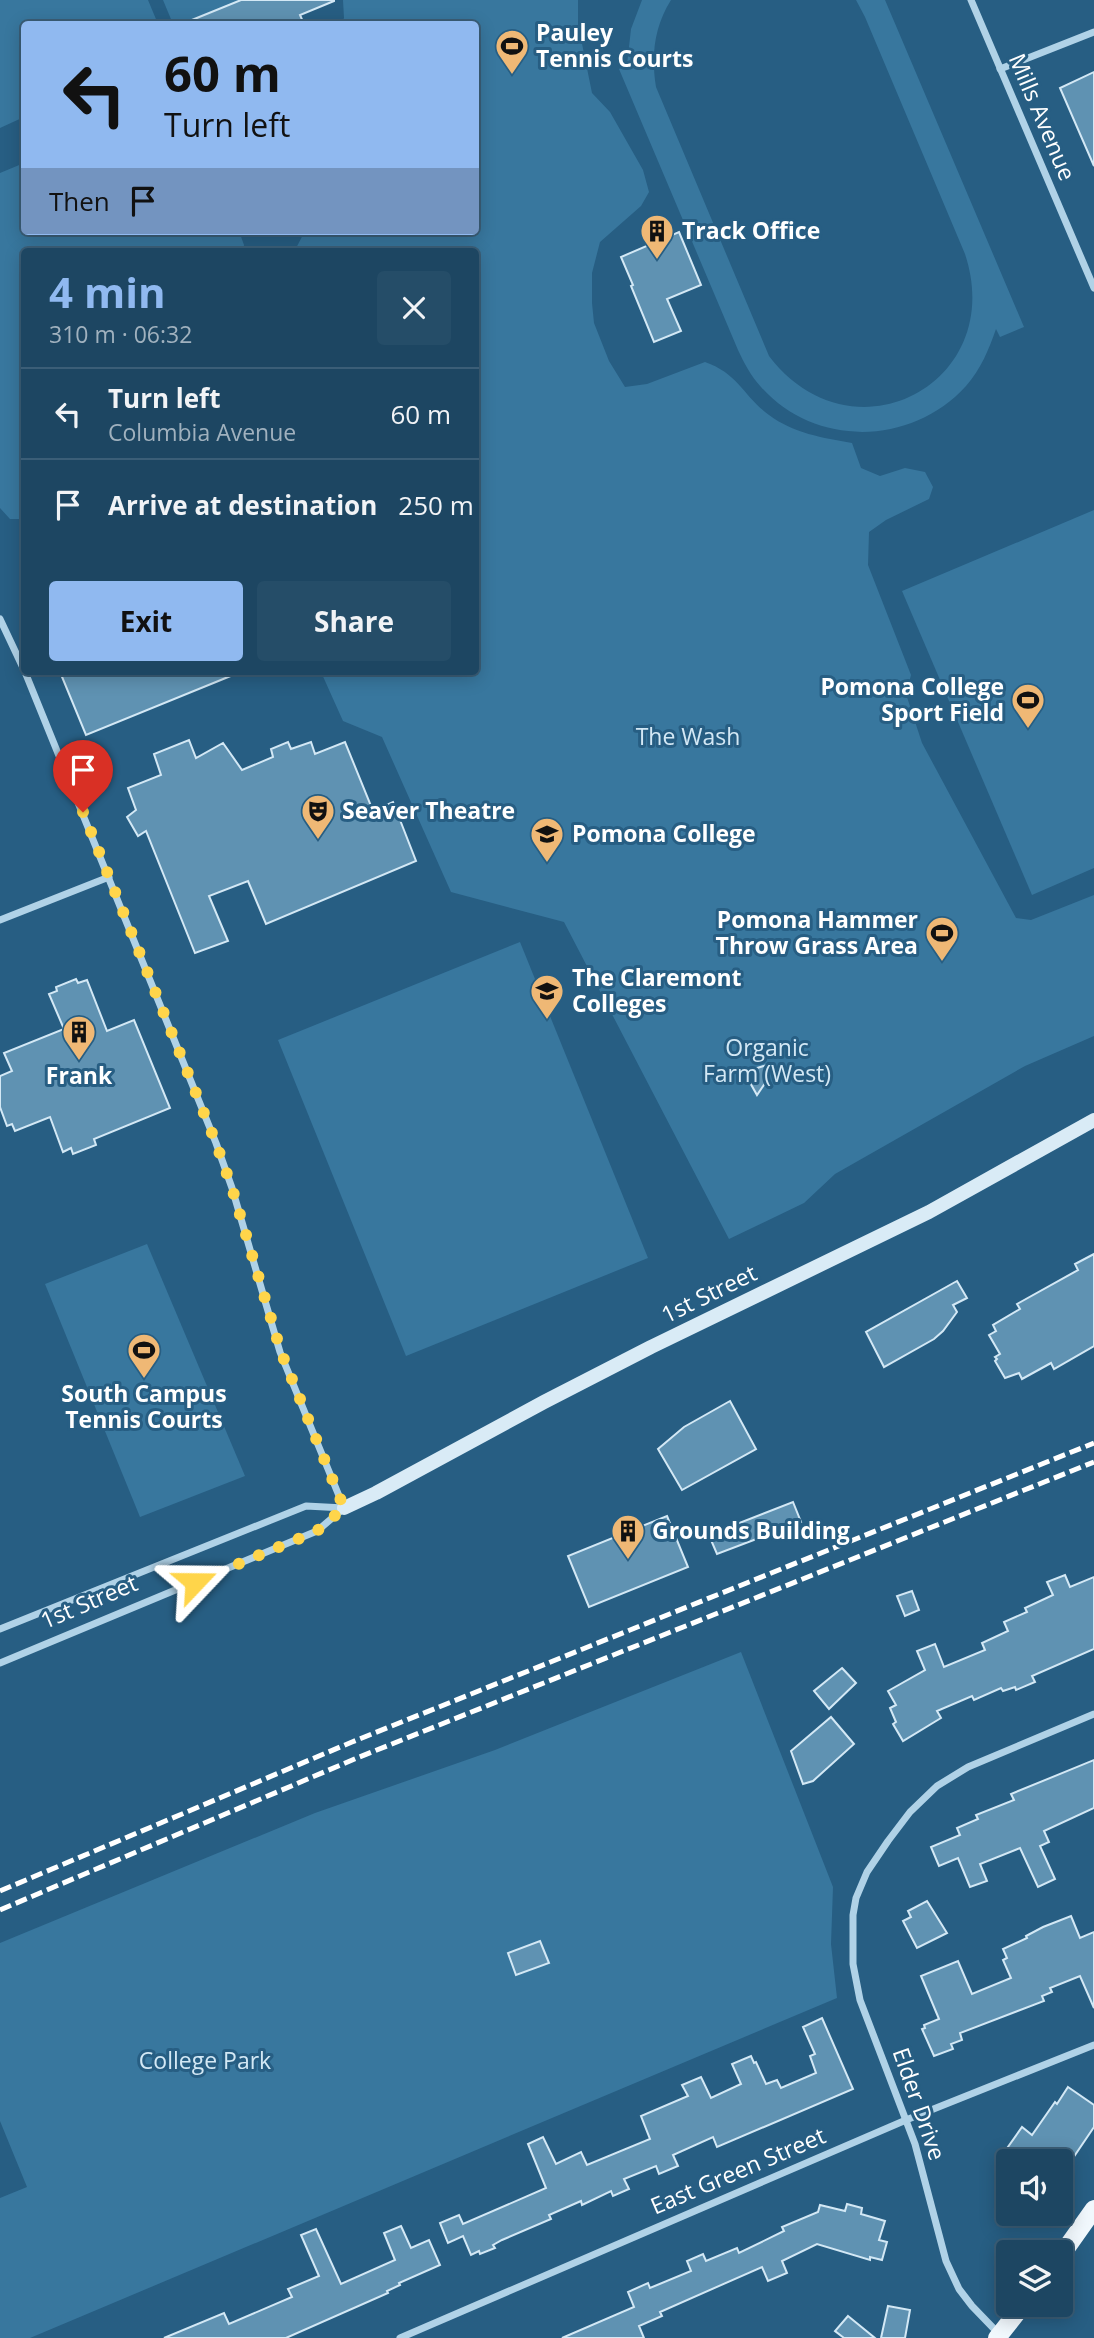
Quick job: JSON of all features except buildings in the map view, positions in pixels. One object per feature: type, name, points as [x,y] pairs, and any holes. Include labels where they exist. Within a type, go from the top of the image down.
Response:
[{"type":"main road","points":[[1072,2240],[1094,2209]]},
{"type":"main road","points":[[998,2336],[1013,2317]]},
{"type":"street","name":"Mills Avenue","points":[[971,0],[1094,288]]},
{"type":"street","points":[[1000,69],[1094,32]]},
{"type":"street","points":[[0,619],[21,663]]},
{"type":"street","points":[[27,675],[216,1143],[281,1352],[344,1508]]},
{"type":"street","points":[[0,920],[109,877]]},
{"type":"street","name":"1st Street","points":[[0,1663],[317,1531],[344,1508],[651,1347],[929,1212],[1094,1120]]},
{"type":"street","name":"1st Street","points":[[0,1629],[306,1506],[344,1508]]},
{"type":"street","name":"Elder Drive","points":[[998,2336],[966,2297],[946,2260],[915,2144],[860,2000],[853,1964],[853,1915],[856,1898],[867,1872],[910,1812],[937,1786],[968,1767],[1094,1714]]},
{"type":"street","name":"East Green Street","points":[[400,2338],[906,2120],[1094,2045]]},
{"type":"green space","points":[[0,0],[148,0],[157,21],[21,21],[21,118],[0,128]]},
{"type":"green space","points":[[163,0],[241,0],[188,21],[172,21]]},
{"type":"green space","name":"The Wash","points":[[343,0],[578,0],[578,24],[592,93],[610,112],[643,170],[649,192],[641,206],[600,242],[592,273],[594,323],[609,361],[625,387],[647,384],[705,362],[726,373],[760,408],[778,421],[809,434],[852,443],[861,468],[880,476],[905,468],[925,472],[933,487],[929,499],[886,520],[869,532],[868,565],[911,675],[906,694],[922,743],[1016,918],[1031,920],[1094,895],[1094,1036],[1025,1066],[835,1174],[804,1203],[729,1239],[564,922],[451,892],[382,737],[343,721],[322,675],[479,675],[479,248],[296,248],[303,235],[479,235],[479,21],[342,21]]},
{"type":"green space","points":[[642,0],[671,0],[655,42],[656,87],[769,356],[803,388],[841,404],[879,406],[914,395],[944,372],[964,340],[972,300],[965,254],[856,0],[885,0],[1024,327],[1000,337],[996,329],[976,373],[944,406],[919,420],[892,429],[863,432],[835,429],[808,421],[783,407],[754,378],[738,350],[619,69],[627,65],[631,29]]},
{"type":"green space","points":[[21,164],[21,235],[240,235],[244,245],[244,248],[21,248],[21,519],[10,519],[0,508],[0,173]]},
{"type":"green space","name":"Pomona College Sport Field","points":[[1094,510],[1094,868],[1032,895],[902,591]]},
{"type":"green space","points":[[520,942],[648,1258],[406,1356],[278,1040]]},
{"type":"green space","name":"South Campus Tennis Courts","points":[[147,1244],[245,1476],[140,1517],[45,1284]]},
{"type":"green space","name":"College Park","points":[[741,1652],[833,1887],[831,1944],[837,1998],[30,2338],[0,2338],[0,2198],[27,2187],[0,2121],[0,1943],[315,1813],[495,1750]]},
{"type":"railway","points":[[0,1891],[352,1742],[1094,1443]]},
{"type":"railway","points":[[0,1910],[357,1758],[1094,1462]]},
{"type":"place","name":"Pauley Tennis Courts","points":[[512,76]]},
{"type":"place","name":"Track Office","points":[[657,261]]},
{"type":"place","name":"Pomona College Sport Field","points":[[1028,730]]},
{"type":"place","name":"Seaver Theatre","points":[[318,841]]},
{"type":"place","name":"Pomona College","points":[[547,864]]},
{"type":"place","name":"Pomona Hammer Throw Grass Area","points":[[942,963]]},
{"type":"place","name":"The Claremont Colleges","points":[[547,1021]]},
{"type":"place","name":"Frank","points":[[79,1062]]},
{"type":"place","name":"South Campus Tennis Courts","points":[[144,1380]]},
{"type":"place","name":"Grounds Building","points":[[628,1561]]},
{"type":"route","points":[[83,812],[216,1143],[293,1387],[344,1508],[317,1531],[195,1582]]},
{"type":"park label","name":"Organic Farm (West)","points":[[767,1061]]}]
